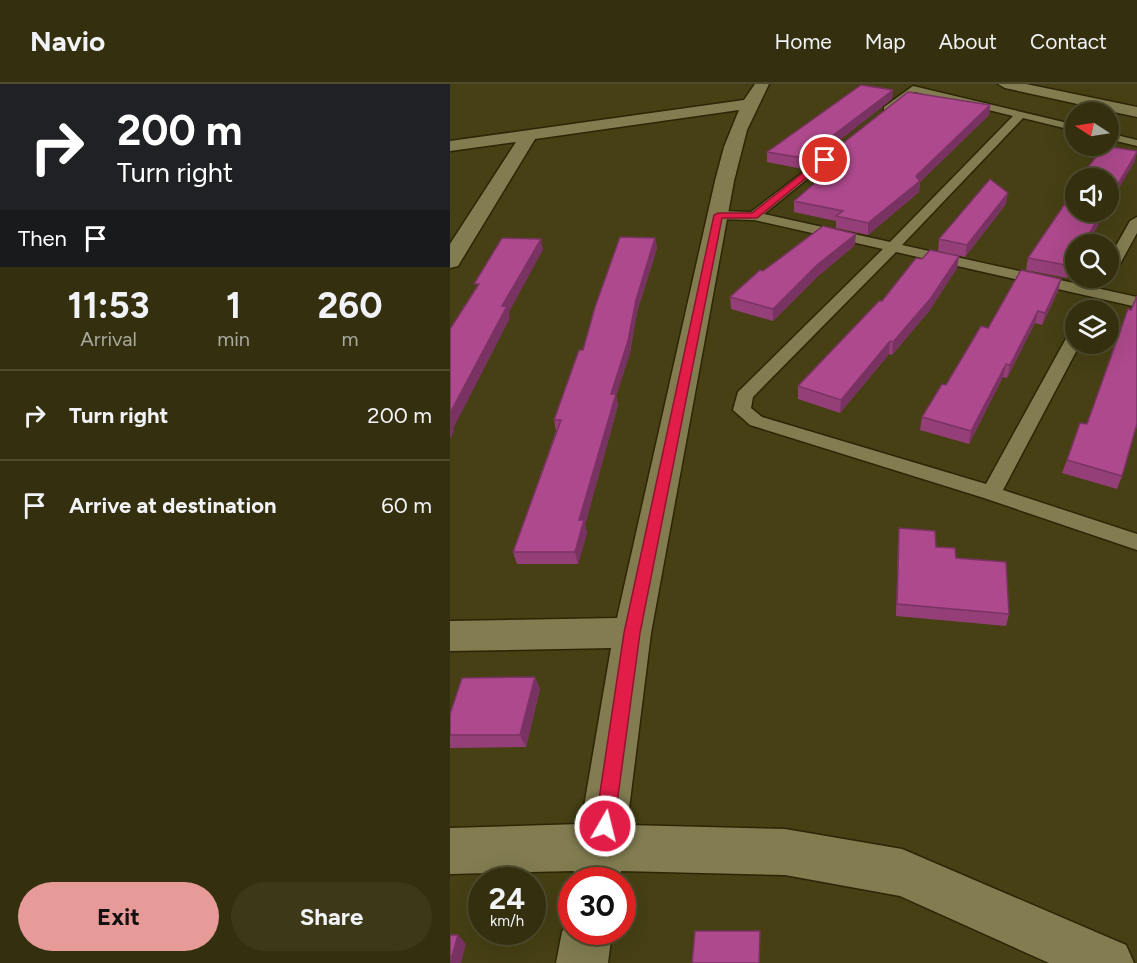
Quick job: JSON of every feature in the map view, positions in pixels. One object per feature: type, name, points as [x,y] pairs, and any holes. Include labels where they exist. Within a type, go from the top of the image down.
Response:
[{"type":"street","points":[[1005,84],[1137,112]]},
{"type":"street","points":[[450,146],[529,135],[754,94]]},
{"type":"street","points":[[599,864],[632,633],[732,146],[754,94]]},
{"type":"street","points":[[450,261],[529,135]]},
{"type":"street","points":[[450,636],[632,633]]},
{"type":"street","points":[[450,851],[599,864],[785,852],[902,873],[1108,963]]},
{"type":"street","points":[[582,963],[585,945]]},
{"type":"lane","points":[[876,119],[913,89],[1065,125]]},
{"type":"lane","points":[[1020,115],[893,247],[744,396],[742,410],[756,421],[991,493],[1137,542]]},
{"type":"lane","points":[[1119,139],[1137,143]]},
{"type":"lane","points":[[754,216],[848,141]]},
{"type":"lane","points":[[718,215],[754,216],[1137,302]]},
{"type":"lane","points":[[1119,253],[1137,221]]},
{"type":"lane","points":[[1094,300],[1101,288]]},
{"type":"lane","points":[[991,493],[1066,354]]},
{"type":"building","points":[[861,85],[893,90],[803,158],[767,152]]},
{"type":"building","points":[[908,92],[990,105],[916,176],[920,181],[868,223],[836,216],[843,211],[794,201],[836,165],[819,162]]},
{"type":"building","points":[[1119,148],[1137,151],[1119,182],[1119,168],[1088,168],[1096,156],[1119,156]]},
{"type":"building","points":[[990,179],[1008,193],[967,245],[939,239]]},
{"type":"building","points":[[1065,204],[1065,222],[1096,222],[1089,234],[1065,234],[1065,265],[1028,258]]},
{"type":"building","points":[[823,226],[856,234],[817,265],[773,309],[730,297],[760,270],[763,271]]},
{"type":"building","points":[[620,237],[655,238],[636,300],[628,341],[611,394],[616,394],[579,520],[584,520],[575,552],[513,552],[561,420],[554,420],[579,350],[583,350],[595,307]]},
{"type":"building","points":[[502,238],[541,239],[502,306],[507,306],[450,413],[450,329],[479,284],[474,284]]},
{"type":"building","points":[[930,250],[959,256],[931,298],[893,342],[890,341],[841,400],[798,386],[879,301],[882,301],[916,258],[922,259]]},
{"type":"building","points":[[1021,270],[1061,279],[1045,313],[1038,311],[1010,365],[1006,364],[971,431],[922,417],[942,384],[946,385],[981,326],[988,328]]},
{"type":"building","points":[[1137,296],[1137,424],[1122,476],[1067,460],[1080,423],[1087,424],[1112,354],[1119,354],[1119,334],[1128,309],[1131,310]]},
{"type":"building","points":[[899,528],[935,531],[936,547],[955,548],[956,558],[1006,562],[1009,614],[897,604]]},
{"type":"building","points":[[535,677],[520,735],[450,735],[450,714],[462,678]]},
{"type":"building","points":[[695,931],[760,931],[759,963],[692,963]]},
{"type":"building","points":[[450,935],[458,935],[450,963]]},
{"type":"route","points":[[605,826],[632,633],[718,215],[754,216],[825,160]]}]
